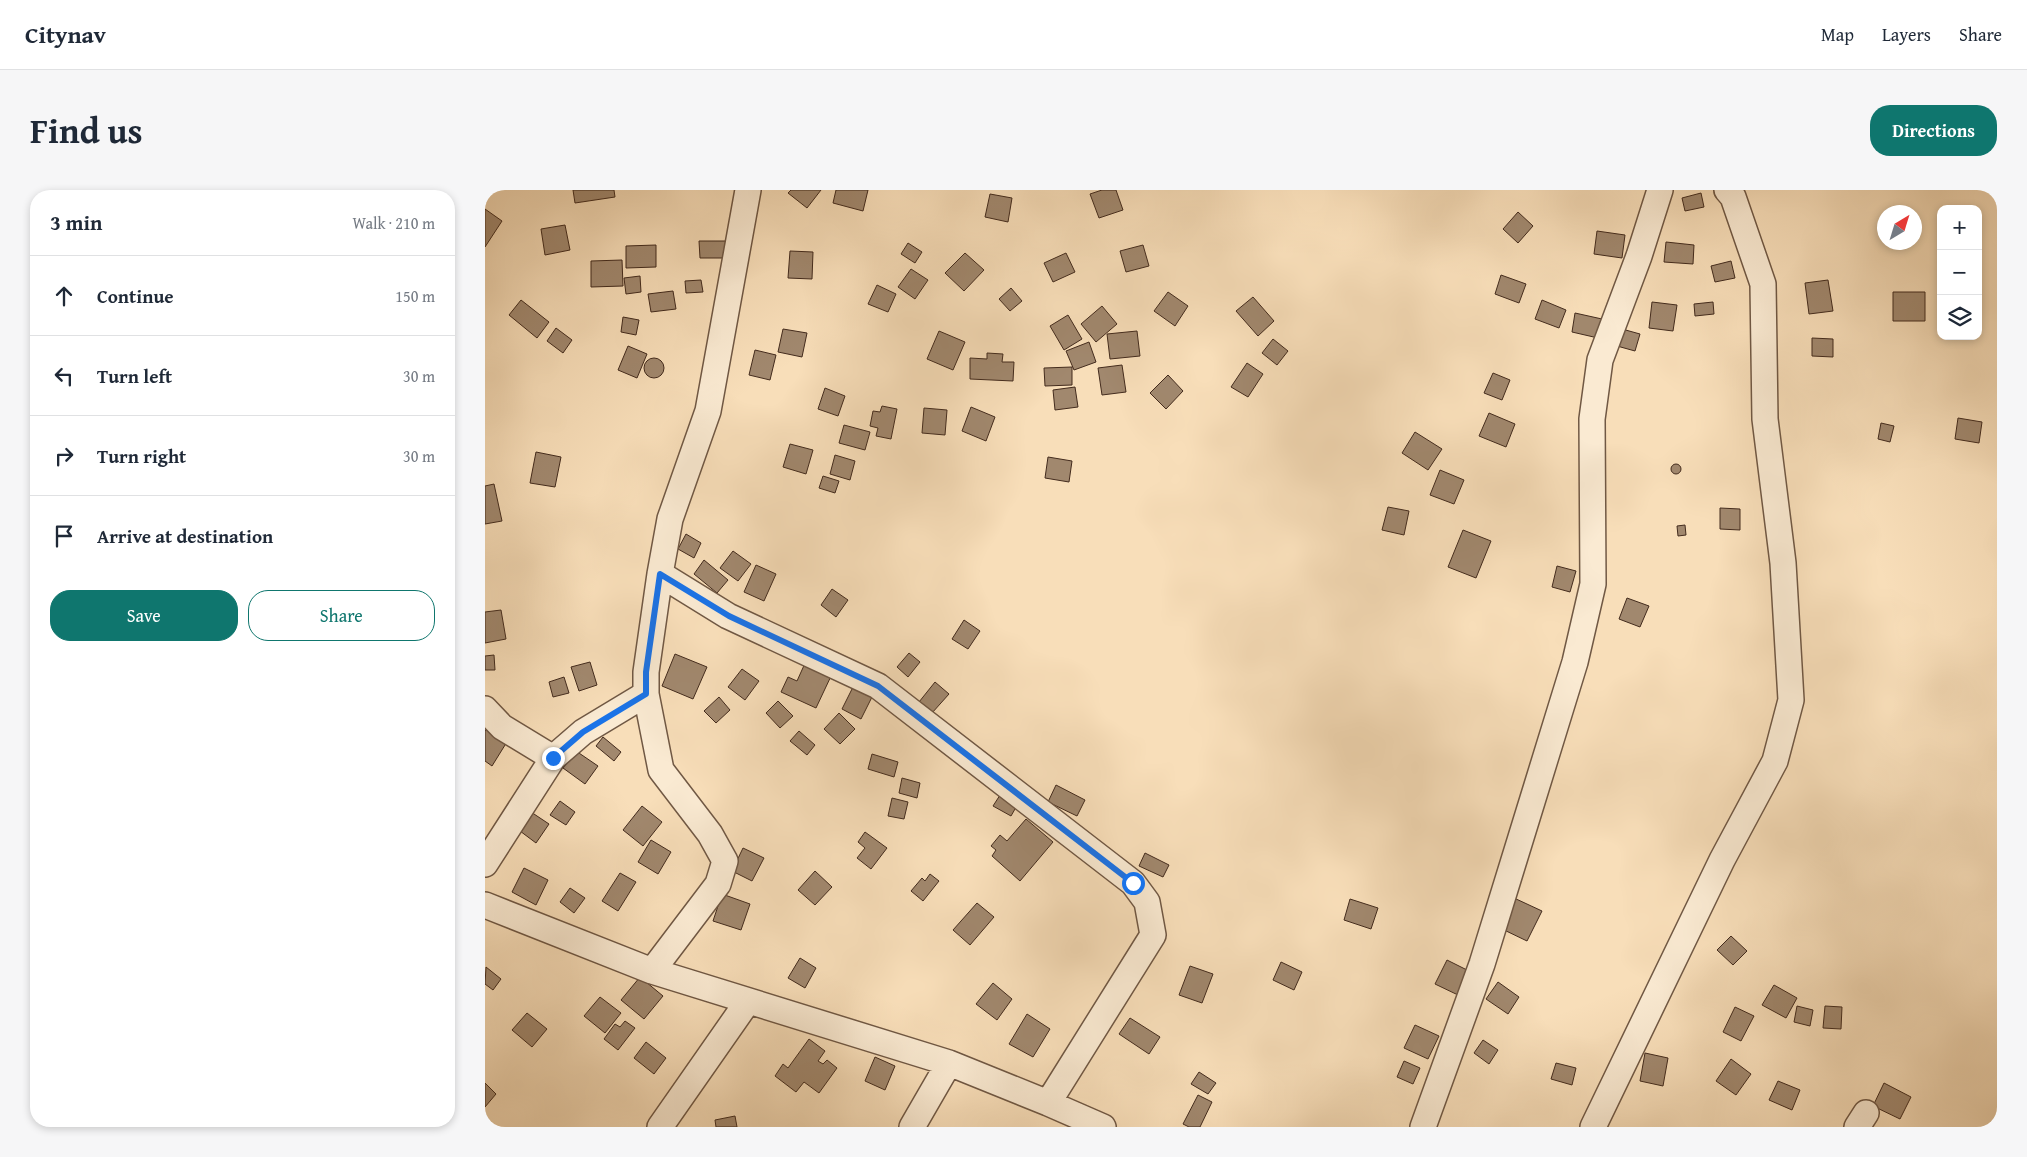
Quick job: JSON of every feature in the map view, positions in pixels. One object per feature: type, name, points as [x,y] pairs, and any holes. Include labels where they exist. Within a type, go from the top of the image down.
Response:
[{"type":"street","points":[[652,971],[718,884],[725,861],[710,834],[661,770],[646,694],[646,672],[670,519],[708,411],[748,190]]},
{"type":"street","points":[[1423,1127],[1482,964],[1575,662],[1593,584],[1592,419],[1600,360],[1639,256],[1660,190]]},
{"type":"street","points":[[1593,1127],[1722,860],[1775,761],[1791,700],[1783,563],[1765,419],[1763,284],[1733,197],[1727,190]]},
{"type":"street","points":[[660,574],[729,616],[878,686],[1133,883],[1147,902],[1153,935],[1048,1102]]},
{"type":"street","points":[[485,864],[553,758],[583,732],[646,694]]},
{"type":"street","points":[[485,709],[502,727],[553,758]]},
{"type":"street","points":[[490,915],[652,971],[949,1063],[1048,1102],[1103,1127]]},
{"type":"street","points":[[660,1127],[748,1001]]},
{"type":"street","points":[[912,1127],[949,1063]]},
{"type":"building","points":[[573,190],[614,190],[615,197],[575,203]]},
{"type":"building","points":[[791,190],[821,190],[807,208],[788,193]]},
{"type":"building","points":[[836,190],[868,190],[863,211],[833,203]]},
{"type":"building","points":[[1102,190],[1116,190],[1123,210],[1099,218],[1090,194]]},
{"type":"building","points":[[1701,193],[1704,207],[1685,211],[1682,198]]},
{"type":"building","points":[[990,194],[1012,198],[1008,222],[985,217]]},
{"type":"building","points":[[485,209],[502,221],[485,247]]},
{"type":"building","points":[[1518,212],[1533,226],[1518,243],[1503,229]]},
{"type":"building","points":[[565,225],[570,250],[545,255],[541,229]]},
{"type":"building","points":[[1597,231],[1625,235],[1622,258],[1594,254]]},
{"type":"building","points":[[699,241],[727,241],[728,258],[700,258]]},
{"type":"building","points":[[1666,242],[1694,245],[1693,264],[1664,262]]},
{"type":"building","points":[[908,243],[922,252],[915,263],[901,254]]},
{"type":"building","points":[[656,245],[656,267],[626,268],[626,246]]},
{"type":"building","points":[[1143,245],[1149,266],[1126,272],[1120,251]]},
{"type":"building","points":[[790,251],[813,252],[812,279],[788,278]]},
{"type":"building","points":[[965,253],[984,270],[964,291],[945,273]]},
{"type":"building","points":[[1066,253],[1075,272],[1053,282],[1044,263]]},
{"type":"building","points":[[622,260],[623,286],[591,287],[591,261]]},
{"type":"building","points":[[1731,261],[1735,278],[1715,282],[1711,266]]},
{"type":"building","points":[[911,269],[928,280],[915,299],[898,287]]},
{"type":"building","points":[[1501,275],[1526,284],[1519,303],[1495,294]]},
{"type":"building","points":[[640,276],[641,292],[626,294],[624,278]]},
{"type":"building","points":[[701,280],[703,292],[686,293],[685,281]]},
{"type":"building","points":[[1828,280],[1833,311],[1809,314],[1805,283]]},
{"type":"building","points":[[877,285],[896,294],[888,312],[868,304]]},
{"type":"building","points":[[1011,288],[1022,301],[1010,311],[999,299]]},
{"type":"building","points":[[673,291],[676,309],[651,312],[648,294]]},
{"type":"building","points":[[1168,292],[1188,306],[1175,326],[1154,311]]},
{"type":"building","points":[[1893,292],[1925,292],[1925,321],[1893,321]]},
{"type":"building","points":[[1253,297],[1274,321],[1258,336],[1236,311]]},
{"type":"building","points":[[521,300],[549,322],[537,338],[509,315]]},
{"type":"building","points":[[1542,300],[1566,310],[1559,328],[1535,319]]},
{"type":"building","points":[[1652,302],[1677,305],[1673,331],[1649,328]]},
{"type":"building","points":[[1713,302],[1714,314],[1695,316],[1694,304]]},
{"type":"building","points":[[1102,306],[1117,324],[1096,342],[1081,324]]},
{"type":"building","points":[[1575,313],[1602,319],[1598,338],[1572,332]]},
{"type":"building","points":[[1068,315],[1082,339],[1064,350],[1050,326]]},
{"type":"building","points":[[623,317],[639,320],[636,335],[621,332]]},
{"type":"building","points":[[556,328],[572,340],[563,353],[547,341]]},
{"type":"building","points":[[783,329],[807,333],[802,357],[778,352]]},
{"type":"building","points":[[1622,329],[1640,334],[1635,351],[1617,346]]},
{"type":"building","points":[[939,331],[965,342],[953,370],[927,359]]},
{"type":"building","points":[[1137,331],[1140,356],[1110,359],[1107,334]]},
{"type":"building","points":[[1812,338],[1833,339],[1833,357],[1812,356]]},
{"type":"building","points":[[1273,339],[1288,351],[1277,365],[1262,353]]},
{"type":"building","points":[[1089,342],[1096,362],[1074,370],[1066,351]]},
{"type":"building","points":[[628,346],[647,354],[637,378],[618,370]]},
{"type":"building","points":[[755,350],[776,355],[770,380],[749,375]]},
{"type":"building","points":[[987,353],[1003,354],[1002,362],[1014,362],[1013,381],[970,379],[970,358],[987,359]]},
{"type":"building","points":[[654,358],[661,361],[664,368],[661,375],[654,378],[647,375],[644,368],[647,361]]},
{"type":"building","points":[[1247,363],[1263,374],[1248,397],[1231,387]]},
{"type":"building","points":[[1122,365],[1126,392],[1102,395],[1098,368]]},
{"type":"building","points":[[1072,367],[1072,385],[1045,386],[1044,368]]},
{"type":"building","points":[[1493,373],[1510,380],[1502,400],[1484,393]]},
{"type":"building","points":[[1168,375],[1183,391],[1166,409],[1150,393]]},
{"type":"building","points":[[1075,387],[1078,407],[1055,410],[1053,390]]},
{"type":"building","points":[[825,388],[845,396],[838,416],[818,409]]},
{"type":"building","points":[[882,406],[897,409],[891,439],[876,436],[878,428],[870,426],[873,411],[880,412]]},
{"type":"building","points":[[971,407],[995,417],[986,441],[962,431]]},
{"type":"building","points":[[924,408],[947,410],[945,435],[922,433]]},
{"type":"building","points":[[1489,413],[1515,424],[1506,447],[1479,436]]},
{"type":"building","points":[[1958,418],[1982,422],[1979,443],[1955,439]]},
{"type":"building","points":[[1881,423],[1894,426],[1890,442],[1878,439]]},
{"type":"building","points":[[844,425],[870,432],[865,450],[839,443]]},
{"type":"building","points":[[1415,432],[1442,449],[1428,470],[1402,453]]},
{"type":"building","points":[[790,444],[813,450],[806,474],[783,467]]},
{"type":"building","points":[[536,452],[561,457],[555,487],[530,483]]},
{"type":"building","points":[[835,455],[855,461],[850,480],[830,474]]},
{"type":"building","points":[[1048,457],[1072,461],[1069,482],[1045,478]]},
{"type":"building","points":[[1674,464],[1678,464],[1681,469],[1680,473],[1674,474],[1671,471],[1671,467]]},
{"type":"building","points":[[1440,470],[1464,480],[1454,504],[1430,495]]},
{"type":"building","points":[[823,476],[839,481],[835,493],[819,488]]},
{"type":"building","points":[[494,484],[502,521],[485,524],[485,486]]},
{"type":"building","points":[[1388,507],[1409,511],[1404,535],[1382,530]]},
{"type":"building","points":[[1720,508],[1740,509],[1740,530],[1720,529]]},
{"type":"building","points":[[1685,525],[1686,535],[1678,536],[1677,526]]},
{"type":"building","points":[[1463,530],[1491,541],[1476,578],[1448,567]]},
{"type":"building","points":[[686,534],[701,543],[694,558],[678,549]]},
{"type":"building","points":[[733,551],[751,564],[738,581],[720,568]]},
{"type":"building","points":[[704,560],[728,580],[717,593],[694,574]]},
{"type":"building","points":[[756,565],[776,574],[764,601],[744,592]]},
{"type":"building","points":[[1557,566],[1576,571],[1570,592],[1552,587]]},
{"type":"building","points":[[832,589],[848,600],[836,617],[821,605]]},
{"type":"building","points":[[1627,598],[1649,606],[1640,627],[1619,619]]},
{"type":"building","points":[[501,610],[506,639],[485,643],[485,612]]},
{"type":"building","points":[[964,620],[980,631],[968,649],[952,639]]},
{"type":"building","points":[[909,653],[920,662],[908,677],[897,667]]},
{"type":"building","points":[[675,654],[707,667],[693,699],[662,686]]},
{"type":"building","points":[[494,655],[495,670],[485,670],[485,656]]},
{"type":"building","points":[[806,661],[832,674],[816,708],[781,692],[788,677],[797,681]]},
{"type":"building","points":[[590,662],[597,685],[579,691],[571,667]]},
{"type":"building","points":[[742,669],[759,681],[745,700],[728,687]]},
{"type":"building","points":[[564,677],[569,693],[553,697],[549,682]]},
{"type":"building","points":[[935,682],[949,694],[932,713],[919,702]]},
{"type":"building","points":[[853,687],[872,697],[861,719],[842,709]]},
{"type":"building","points":[[719,697],[730,710],[716,723],[704,711]]},
{"type":"building","points":[[778,701],[793,716],[780,728],[766,713]]},
{"type":"building","points":[[839,713],[855,729],[840,744],[824,729]]},
{"type":"building","points":[[490,724],[510,737],[492,766],[485,761],[485,731]]},
{"type":"building","points":[[799,731],[815,745],[807,755],[790,741]]},
{"type":"building","points":[[603,737],[621,752],[614,761],[596,746]]},
{"type":"building","points":[[576,751],[598,766],[585,784],[563,768]]},
{"type":"building","points":[[872,754],[898,762],[894,777],[868,769]]},
{"type":"building","points":[[902,778],[920,783],[917,798],[899,793]]},
{"type":"building","points":[[1056,785],[1085,800],[1077,816],[1048,802]]},
{"type":"building","points":[[1002,792],[1019,802],[1011,816],[993,806]]},
{"type":"building","points":[[892,798],[908,802],[904,819],[888,816]]},
{"type":"building","points":[[560,801],[575,812],[566,825],[550,815]]},
{"type":"building","points":[[642,806],[662,822],[643,846],[623,830]]},
{"type":"building","points":[[528,810],[549,824],[536,843],[516,828]]},
{"type":"building","points":[[1026,819],[1053,842],[1020,881],[992,856],[996,850],[991,846],[1000,835],[1007,841]]},
{"type":"building","points":[[865,832],[887,848],[871,869],[857,858],[865,848],[858,842]]},
{"type":"building","points":[[651,840],[671,852],[658,874],[638,862]]},
{"type":"building","points":[[743,848],[764,858],[752,881],[732,871]]},
{"type":"building","points":[[1145,853],[1169,865],[1163,877],[1139,866]]},
{"type":"building","points":[[524,868],[548,880],[536,905],[512,892]]},
{"type":"building","points":[[815,871],[832,887],[815,905],[798,890]]},
{"type":"building","points":[[620,873],[636,882],[618,911],[602,901]]},
{"type":"building","points":[[930,874],[939,881],[923,901],[911,891],[922,878],[925,881]]},
{"type":"building","points":[[570,888],[585,898],[574,913],[560,902]]},
{"type":"building","points":[[722,894],[750,904],[741,930],[713,921]]},
{"type":"building","points":[[1514,898],[1542,911],[1527,941],[1500,928]]},
{"type":"building","points":[[1350,899],[1378,908],[1371,929],[1344,920]]},
{"type":"building","points":[[977,903],[994,917],[970,945],[953,930]]},
{"type":"building","points":[[1731,936],[1747,951],[1733,965],[1717,950]]},
{"type":"building","points":[[800,958],[816,968],[805,988],[788,978]]},
{"type":"building","points":[[1447,960],[1469,971],[1458,995],[1435,984]]},
{"type":"building","points":[[1281,962],[1302,972],[1294,990],[1273,980]]},
{"type":"building","points":[[1190,966],[1213,974],[1202,1003],[1179,995]]},
{"type":"building","points":[[486,967],[501,979],[493,990],[485,984]]},
{"type":"building","points":[[640,977],[663,996],[644,1019],[621,1000]]},
{"type":"building","points":[[1498,982],[1519,997],[1508,1014],[1486,999]]},
{"type":"building","points":[[993,983],[1012,999],[997,1020],[976,1004]]},
{"type":"building","points":[[1774,985],[1797,998],[1786,1018],[1762,1005]]},
{"type":"building","points":[[600,997],[621,1013],[605,1033],[584,1016]]},
{"type":"building","points":[[1797,1006],[1813,1010],[1810,1026],[1794,1022]]},
{"type":"building","points":[[1825,1006],[1842,1007],[1841,1029],[1823,1028]]},
{"type":"building","points":[[1735,1007],[1754,1016],[1741,1041],[1723,1032]]},
{"type":"building","points":[[527,1013],[547,1029],[532,1047],[512,1030]]},
{"type":"building","points":[[1027,1014],[1050,1029],[1033,1057],[1009,1044]]},
{"type":"building","points":[[1130,1018],[1160,1037],[1149,1054],[1119,1034]]},
{"type":"building","points":[[625,1021],[635,1028],[618,1050],[604,1039],[615,1024],[620,1027]]},
{"type":"building","points":[[1415,1025],[1439,1036],[1428,1059],[1404,1048]]},
{"type":"building","points":[[809,1039],[825,1051],[818,1061],[823,1064],[827,1060],[837,1068],[819,1093],[804,1082],[796,1092],[775,1076],[783,1064],[788,1068]]},
{"type":"building","points":[[1483,1040],[1498,1050],[1489,1064],[1474,1053]]},
{"type":"building","points":[[646,1042],[666,1058],[654,1074],[634,1058]]},
{"type":"building","points":[[1645,1053],[1668,1058],[1663,1086],[1640,1081]]},
{"type":"building","points":[[875,1057],[895,1066],[885,1090],[865,1081]]},
{"type":"building","points":[[1731,1059],[1751,1074],[1736,1095],[1716,1081]]},
{"type":"building","points":[[1404,1061],[1420,1068],[1413,1084],[1397,1077]]},
{"type":"building","points":[[1556,1063],[1576,1068],[1572,1085],[1551,1079]]},
{"type":"building","points":[[1199,1072],[1216,1083],[1208,1094],[1191,1084]]},
{"type":"building","points":[[1778,1081],[1800,1090],[1792,1110],[1769,1100]]},
{"type":"building","points":[[485,1083],[496,1094],[485,1107]]},
{"type":"building","points":[[1884,1083],[1911,1097],[1900,1119],[1873,1106]]},
{"type":"building","points":[[1198,1095],[1212,1102],[1200,1127],[1189,1127],[1183,1124]]},
{"type":"building","points":[[735,1116],[737,1127],[716,1127],[715,1120]]},
{"type":"route","points":[[553,758],[583,732],[646,694],[646,672],[660,574],[729,616],[878,686],[1133,883]]}]
